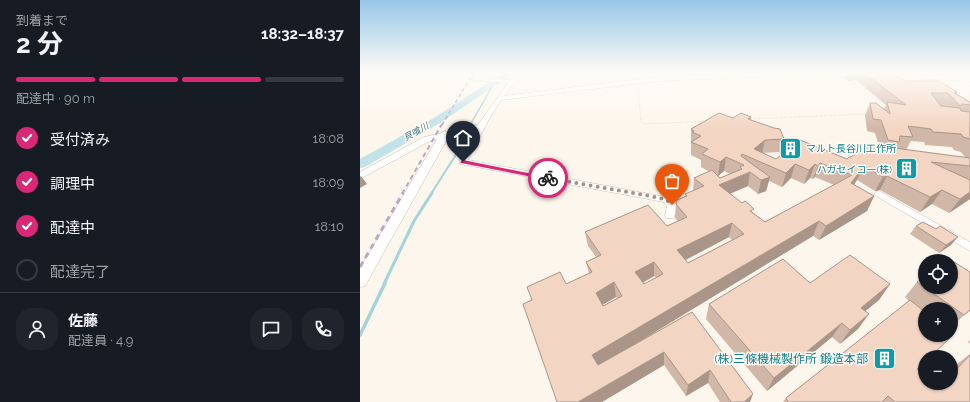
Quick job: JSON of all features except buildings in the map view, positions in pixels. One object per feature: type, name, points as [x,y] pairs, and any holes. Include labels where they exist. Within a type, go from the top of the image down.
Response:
[{"type":"street","points":[[504,91],[478,128],[463,162],[667,200],[672,205],[670,215]]},
{"type":"street","points":[[500,98],[560,91]]},
{"type":"street","points":[[360,185],[363,174],[427,139],[478,128]]},
{"type":"street","points":[[360,281],[450,133]]},
{"type":"street","points":[[843,152],[875,156]]},
{"type":"street","points":[[879,194],[970,246]]},
{"type":"path","points":[[638,91],[641,122],[644,124],[713,120]]},
{"type":"path","points":[[866,91],[890,108]]},
{"type":"path","points":[[744,119],[868,114]]},
{"type":"waterway","name":"貝喰川","points":[[360,164],[436,121],[482,91]]},
{"type":"waterway","points":[[470,125],[490,91]]},
{"type":"waterway","points":[[431,194],[457,153],[462,138],[470,124]]},
{"type":"waterway","points":[[384,284],[414,221],[432,193]]},
{"type":"waterway","points":[[360,335],[385,283]]},
{"type":"railway","points":[[442,125],[463,91]]},
{"type":"railway","points":[[402,194],[442,124]]},
{"type":"railway","points":[[360,267],[403,193]]},
{"type":"way so far","points":[[548,178],[655,197],[667,200],[672,205]]},
{"type":"place","name":"マルト長谷川工作所","points":[[790,148]]},
{"type":"place","name":"ハガセイコー(株)","points":[[907,169]]},
{"type":"place","name":"(株)三條機械製作所 鍛造本部","points":[[884,359]]},
{"type":"route","points":[[463,162],[548,178]]}]
